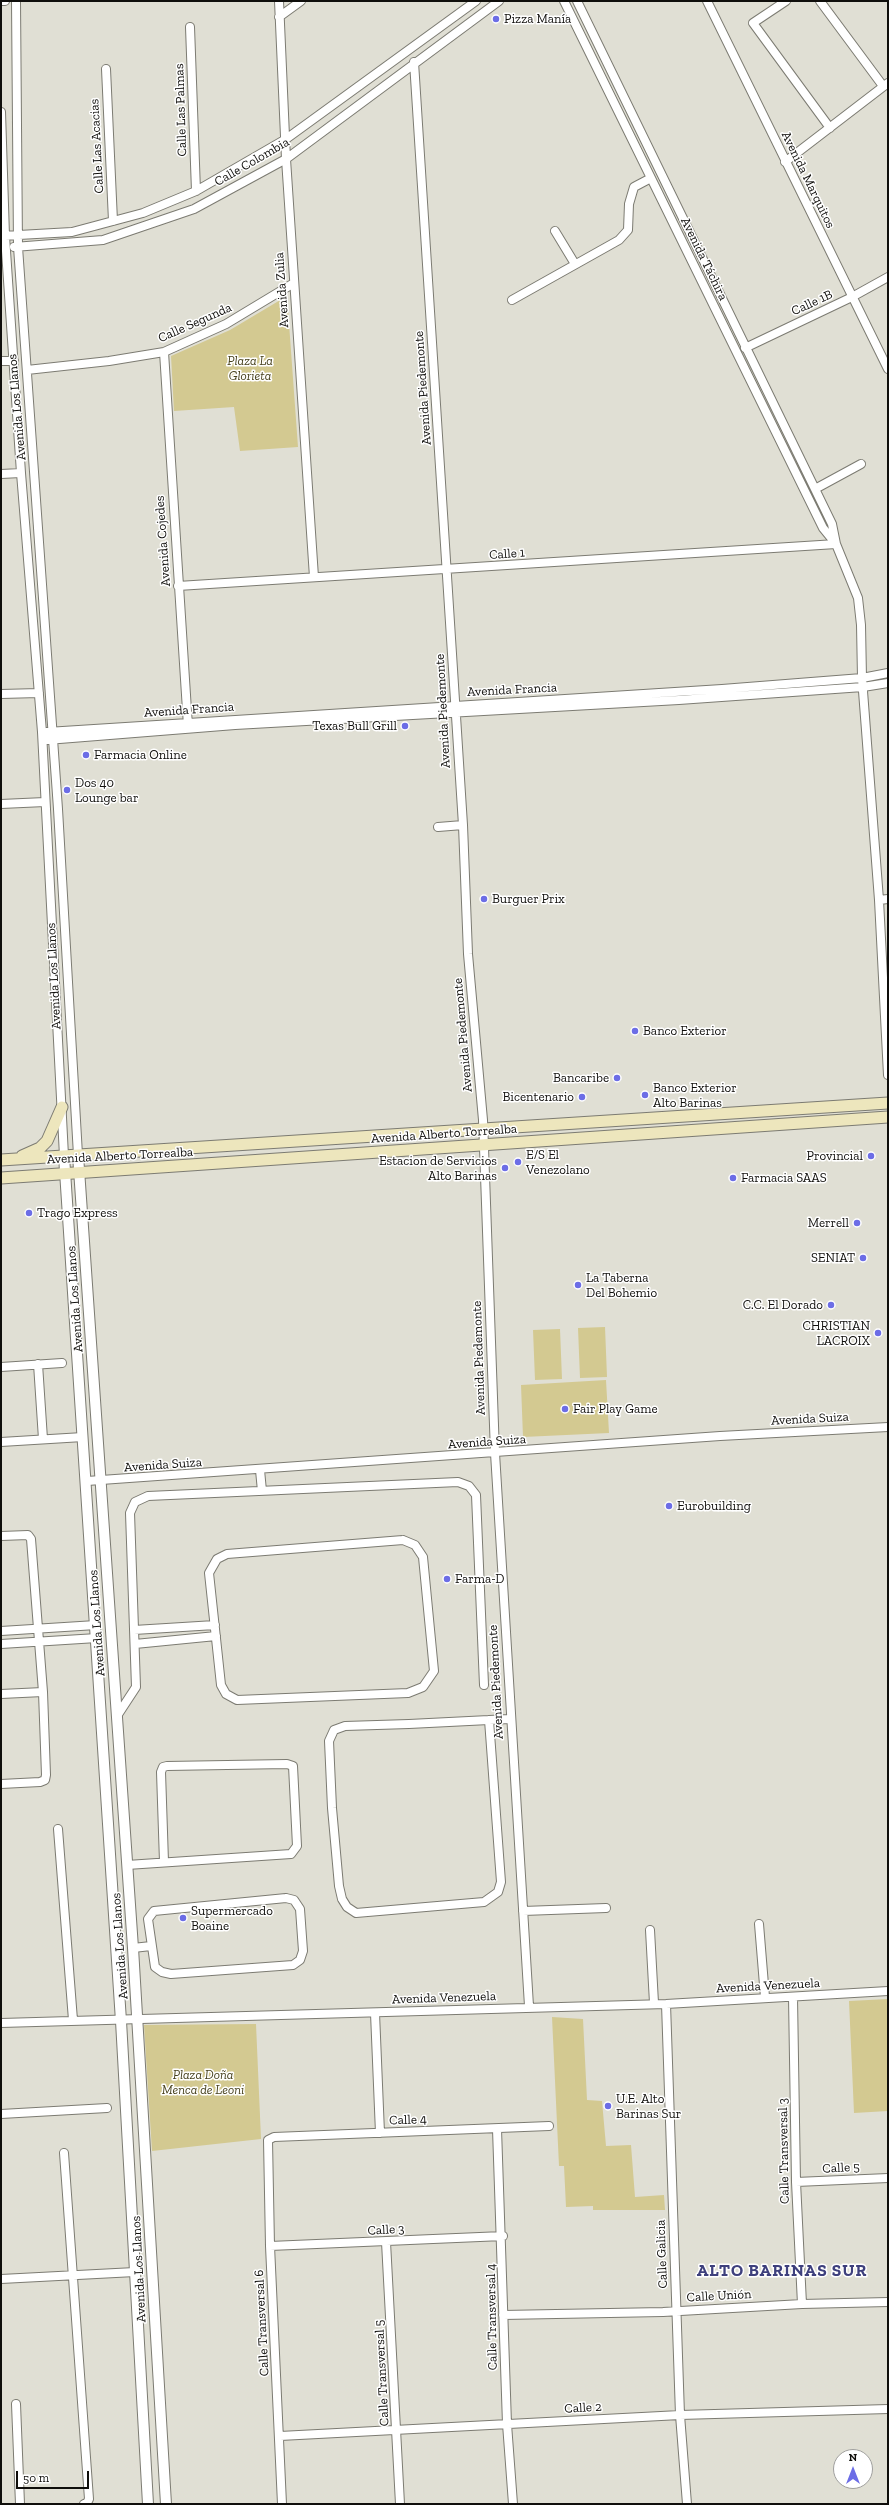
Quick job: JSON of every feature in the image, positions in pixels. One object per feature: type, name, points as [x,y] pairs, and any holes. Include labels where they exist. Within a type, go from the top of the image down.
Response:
[{"type":"main road","name":"Avenida Alberto Torrealba","points":[[1,1160],[888,1103]]},
{"type":"main road","points":[[13,1160],[34,1151],[44,1144],[54,1130],[62,1107]]},
{"type":"main road","name":"Avenida Alberto Torrealba","points":[[1,1178],[80,1172],[248,1163],[888,1117]]},
{"type":"street","name":"Avenida Los Llanos","points":[[16,1],[18,247],[52,736],[100,1481],[138,2020],[166,2504]]},
{"type":"street","name":"Avenida Zulia","points":[[279,1],[286,159],[314,577]]},
{"type":"street","points":[[279,17],[301,1]]},
{"type":"street","name":"Calle Colombia","points":[[3,236],[72,232],[142,213],[196,191],[286,139],[476,1]]},
{"type":"street","name":"Calle Colombia","points":[[4,247],[103,240],[194,209],[286,159],[414,62],[499,1]]},
{"type":"street","name":"Avenida Táchira","points":[[564,1],[823,528],[836,544]]},
{"type":"street","points":[[577,1],[832,524],[836,544],[858,598],[862,678],[879,900],[888,1075]]},
{"type":"street","name":"Avenida Marquitos","points":[[707,1],[888,370]]},
{"type":"street","points":[[786,1],[753,23],[830,128]]},
{"type":"street","points":[[785,162],[886,84],[820,1]]},
{"type":"street","name":"Calle Las Palmas","points":[[190,27],[196,191]]},
{"type":"street","name":"Avenida Piedemonte","points":[[414,62],[463,825],[468,954],[483,1129],[495,1453],[510,1719],[529,2006]]},
{"type":"street","name":"Calle Las Acacias","points":[[106,69],[113,221]]},
{"type":"street","name":"Avenida Los Llanos","points":[[1,112],[3,236],[14,361],[21,474],[42,736],[64,1156],[87,1481],[121,2021],[148,2504]]},
{"type":"street","points":[[512,300],[625,235],[628,230],[629,204],[634,187],[651,178]]},
{"type":"street","points":[[555,231],[575,264]]},
{"type":"street","name":"Calle 1B","points":[[745,348],[852,297],[888,277]]},
{"type":"street","name":"Calle Segunda","points":[[27,370],[109,361],[164,352],[226,324],[294,283]]},
{"type":"street","name":"Avenida Cojedes","points":[[164,352],[188,725]]},
{"type":"street","points":[[1,361],[14,361]]},
{"type":"street","points":[[815,489],[861,464]]},
{"type":"street","points":[[1,474],[21,474]]},
{"type":"street","name":"Calle 1","points":[[178,586],[836,544]]},
{"type":"street","name":"Avenida Francia","points":[[455,710],[722,690],[862,678],[888,673]]},
{"type":"street","name":"Avenida Francia","points":[[52,736],[188,725],[863,687],[888,683]]},
{"type":"street","points":[[1,694],[39,692]]},
{"type":"street","points":[[42,736],[52,736]]},
{"type":"street","points":[[1,804],[45,802]]},
{"type":"street","points":[[438,827],[463,825]]},
{"type":"street","points":[[879,900],[888,899]]},
{"type":"street","points":[[1,1367],[62,1363]]},
{"type":"street","points":[[38,1364],[42,1439]]},
{"type":"street","name":"Avenida Suiza","points":[[87,1481],[260,1470],[720,1436],[888,1427]]},
{"type":"street","points":[[1,1442],[83,1437]]},
{"type":"street","points":[[260,1470],[262,1491]]},
{"type":"street","points":[[117,1716],[136,1687],[130,1513],[135,1502],[148,1496],[458,1482],[469,1486],[476,1495],[484,1685]]},
{"type":"street","points":[[1,1536],[28,1535],[31,1539],[43,1692],[45,1780],[1,1784]]},
{"type":"street","points":[[407,1540],[415,1545],[423,1557],[434,1671],[423,1687],[408,1693],[237,1700],[226,1694],[221,1685],[216,1636],[209,1573],[213,1563],[223,1555],[407,1540]]},
{"type":"street","points":[[1,1631],[96,1625]]},
{"type":"street","points":[[134,1630],[215,1625]]},
{"type":"street","points":[[134,1644],[216,1636]]},
{"type":"street","points":[[1,1644],[97,1638]]},
{"type":"street","points":[[1,1694],[43,1692]]},
{"type":"street","points":[[489,1720],[502,1882],[498,1892],[484,1902],[356,1913],[347,1908],[342,1899],[339,1886],[332,1815],[329,1741],[331,1733],[337,1728],[345,1726],[510,1719]]},
{"type":"street","points":[[127,1865],[291,1854],[295,1851],[297,1846],[293,1766],[219,1765],[163,1768],[161,1772],[164,1862]]},
{"type":"street","points":[[58,1829],[73,2020]]},
{"type":"street","points":[[286,1898],[294,1900],[299,1906],[303,1951],[300,1960],[293,1965],[166,1974],[155,1967],[151,1946],[148,1919],[151,1913],[157,1910],[286,1898]]},
{"type":"street","points":[[523,1911],[606,1908]]},
{"type":"street","points":[[759,1924],[765,1997]]},
{"type":"street","points":[[650,1930],[654,2003]]},
{"type":"street","points":[[133,1948],[151,1946]]},
{"type":"street","name":"Avenida Venezuela","points":[[1,2023],[73,2020],[121,2021],[375,2013],[529,2006],[666,2004],[765,1997],[793,1998],[888,1991]]},
{"type":"street","name":"Calle Transversal 3","points":[[793,1998],[796,2182],[802,2304]]},
{"type":"street","name":"Calle Galicia","points":[[666,2004],[680,2415],[687,2504]]},
{"type":"street","points":[[375,2013],[380,2133]]},
{"type":"street","points":[[1,2114],[107,2108]]},
{"type":"street","name":"Calle 4","points":[[268,2140],[274,2137],[549,2126]]},
{"type":"street","name":"Calle Transversal 4","points":[[497,2129],[503,2236],[503,2315],[507,2424],[513,2504]]},
{"type":"street","name":"Calle Transversal 6","points":[[268,2140],[270,2246],[282,2504]]},
{"type":"street","points":[[64,2153],[89,2499],[88,2503],[84,2504]]},
{"type":"street","name":"Calle 5","points":[[796,2182],[888,2178]]},
{"type":"street","name":"Calle 3","points":[[270,2246],[503,2236]]},
{"type":"street","name":"Calle Transversal 5","points":[[386,2242],[400,2504]]},
{"type":"street","points":[[1,2279],[135,2272]]},
{"type":"street","name":"Calle Unión","points":[[503,2315],[676,2311],[802,2304],[888,2302]]},
{"type":"street","points":[[16,2404],[20,2504]]},
{"type":"street","name":"Calle 2","points":[[280,2436],[680,2415],[888,2408]]},
{"type":"green space","name":"Plaza La Glorieta","points":[[287,296],[298,447],[240,451],[234,407],[174,411],[171,356],[230,330]]},
{"type":"green space","points":[[605,1327],[607,1377],[580,1378],[578,1328]]},
{"type":"green space","points":[[560,1329],[562,1379],[535,1380],[533,1330]]},
{"type":"green space","name":"Fair Play Game","points":[[606,1380],[609,1433],[523,1437],[521,1385]]},
{"type":"green space","points":[[888,1999],[888,2111],[854,2113],[849,2001]]},
{"type":"green space","points":[[552,2017],[583,2019],[587,2100],[602,2101],[606,2146],[631,2145],[635,2197],[664,2195],[665,2210],[593,2210],[593,2206],[566,2207],[564,2166],[559,2166]]},
{"type":"green space","name":"Plaza Doña Menca de Leoni","points":[[256,2024],[261,2139],[152,2151],[144,2025]]},
{"type":"place","name":"Pizza Manía","points":[[496,19]]},
{"type":"place","name":"Texas Bull Grill","points":[[405,726]]},
{"type":"place","name":"Farmacia Online","points":[[86,755]]},
{"type":"place","name":"Dos 40 Lounge bar","points":[[67,790]]},
{"type":"place","name":"Burguer Prix","points":[[484,899]]},
{"type":"place","name":"Banco Exterior","points":[[635,1031]]},
{"type":"place","name":"Bancaribe","points":[[617,1078]]},
{"type":"place","name":"Banco Exterior Alto Barinas","points":[[645,1095]]},
{"type":"place","name":"Bicentenario","points":[[582,1097]]},
{"type":"place","name":"Provincial","points":[[871,1156]]},
{"type":"place","name":"E/S El Venezolano","points":[[518,1162]]},
{"type":"place","name":"Estacion de Servicios Alto Barinas","points":[[505,1168]]},
{"type":"place","name":"Farmacia SAAS","points":[[733,1178]]},
{"type":"place","name":"Trago Express","points":[[29,1213]]},
{"type":"place","name":"Merrell","points":[[857,1223]]},
{"type":"place","name":"SENIAT","points":[[863,1258]]},
{"type":"place","name":"La Taberna Del Bohemio","points":[[578,1285]]},
{"type":"place","name":"C.C. El Dorado","points":[[831,1305]]},
{"type":"place","name":"CHRISTIAN LACROIX","points":[[878,1333]]},
{"type":"place","name":"Fair Play Game","points":[[565,1409]]},
{"type":"place","name":"Eurobuilding","points":[[669,1506]]},
{"type":"place","name":"Farma-D","points":[[447,1579]]},
{"type":"place","name":"Supermercado Boaine","points":[[183,1918]]},
{"type":"place","name":"U.E. Alto Barinas Sur","points":[[608,2106]]},
{"type":"district","name":"ALTO BARINAS SUR","points":[[782,2271]]}]
